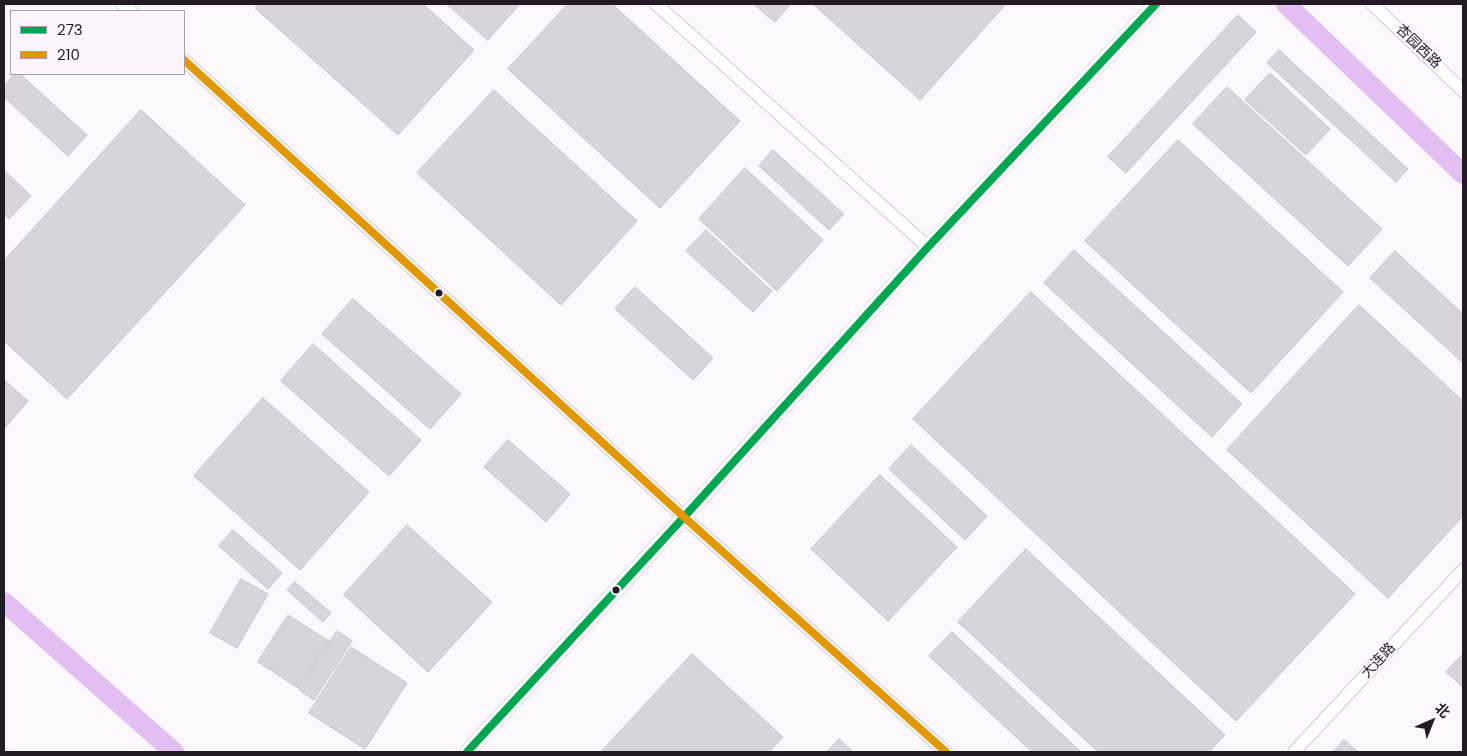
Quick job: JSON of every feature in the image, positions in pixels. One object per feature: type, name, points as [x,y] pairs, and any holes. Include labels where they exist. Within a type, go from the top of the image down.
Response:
[{"type":"main road","points":[[467,752],[684,517],[928,247],[1156,4]]},
{"type":"street","points":[[656,4],[928,247]]},
{"type":"street","name":"杏园西路","points":[[1372,4],[1463,91]]},
{"type":"street","points":[[185,61],[684,517],[946,752]]},
{"type":"street","name":"大连路","points":[[1294,752],[1463,570]]},
{"type":"building","points":[[259,4],[423,4],[474,50],[398,135],[255,8]]},
{"type":"building","points":[[447,4],[520,4],[488,40]]},
{"type":"building","points":[[568,4],[612,4],[740,121],[660,208],[508,69]]},
{"type":"building","points":[[754,4],[791,4],[775,22]]},
{"type":"building","points":[[1006,4],[920,100],[814,5]]},
{"type":"building","points":[[1238,15],[1256,32],[1126,173],[1108,157]]},
{"type":"building","points":[[1279,50],[1408,169],[1396,182],[1267,63]]},
{"type":"building","points":[[1270,73],[1330,129],[1306,155],[1245,100]]},
{"type":"building","points":[[14,75],[21,75],[87,135],[68,156],[4,97],[4,86]]},
{"type":"building","points":[[1227,87],[1382,229],[1348,266],[1193,124]]},
{"type":"building","points":[[494,90],[637,221],[561,305],[417,173]]},
{"type":"building","points":[[141,110],[245,205],[67,399],[4,341],[4,261]]},
{"type":"building","points":[[1178,140],[1343,292],[1251,393],[1085,241]]},
{"type":"building","points":[[773,150],[844,214],[829,230],[759,166]]},
{"type":"building","points":[[745,168],[823,240],[777,291],[699,219]]},
{"type":"building","points":[[4,170],[31,196],[9,219],[4,214]]},
{"type":"building","points":[[706,230],[772,291],[753,312],[686,251]]},
{"type":"building","points":[[1074,250],[1242,404],[1212,437],[1044,283]]},
{"type":"building","points":[[1395,251],[1463,314],[1463,363],[1370,278]]},
{"type":"building","points":[[635,287],[713,358],[693,380],[615,309]]},
{"type":"building","points":[[1031,292],[1355,594],[1236,721],[913,419]]},
{"type":"building","points":[[353,299],[461,394],[430,429],[322,334]]},
{"type":"building","points":[[1359,305],[1463,401],[1463,516],[1388,598],[1227,450]]},
{"type":"building","points":[[313,344],[421,440],[389,476],[281,381]]},
{"type":"building","points":[[4,380],[28,401],[4,429]]},
{"type":"building","points":[[263,398],[369,492],[300,570],[194,476]]},
{"type":"building","points":[[508,440],[570,494],[546,522],[484,467]]},
{"type":"building","points":[[911,445],[987,516],[965,540],[889,469]]},
{"type":"building","points":[[880,475],[957,547],[888,621],[811,549]]},
{"type":"building","points":[[407,525],[492,602],[428,672],[344,595]]},
{"type":"building","points":[[233,530],[282,573],[268,589],[219,546]]},
{"type":"building","points":[[1026,549],[1225,735],[1209,752],[1098,752],[958,622]]},
{"type":"building","points":[[241,579],[268,594],[237,648],[210,633]]},
{"type":"building","points":[[295,582],[331,613],[323,622],[287,590]]},
{"type":"building","points":[[288,615],[329,641],[298,688],[258,662]]},
{"type":"building","points":[[337,631],[352,641],[314,700],[299,690]]},
{"type":"building","points":[[952,632],[1081,752],[1032,752],[929,656]]},
{"type":"building","points":[[351,647],[407,683],[365,749],[309,713]]},
{"type":"building","points":[[692,654],[783,737],[769,752],[601,752]]},
{"type":"building","points":[[1463,654],[1463,687],[1446,672]]},
{"type":"building","points":[[839,739],[853,752],[827,752]]},
{"type":"building","points":[[1344,740],[1358,752],[1333,752]]},
{"type":"waterway","points":[[1286,4],[1463,174]]},
{"type":"waterway","points":[[4,602],[174,752]]},
{"type":"transit line","name":"273","points":[[467,752],[684,517],[928,247],[1156,4]]},
{"type":"transit line","name":"210","points":[[185,61],[684,517],[946,752]]}]
